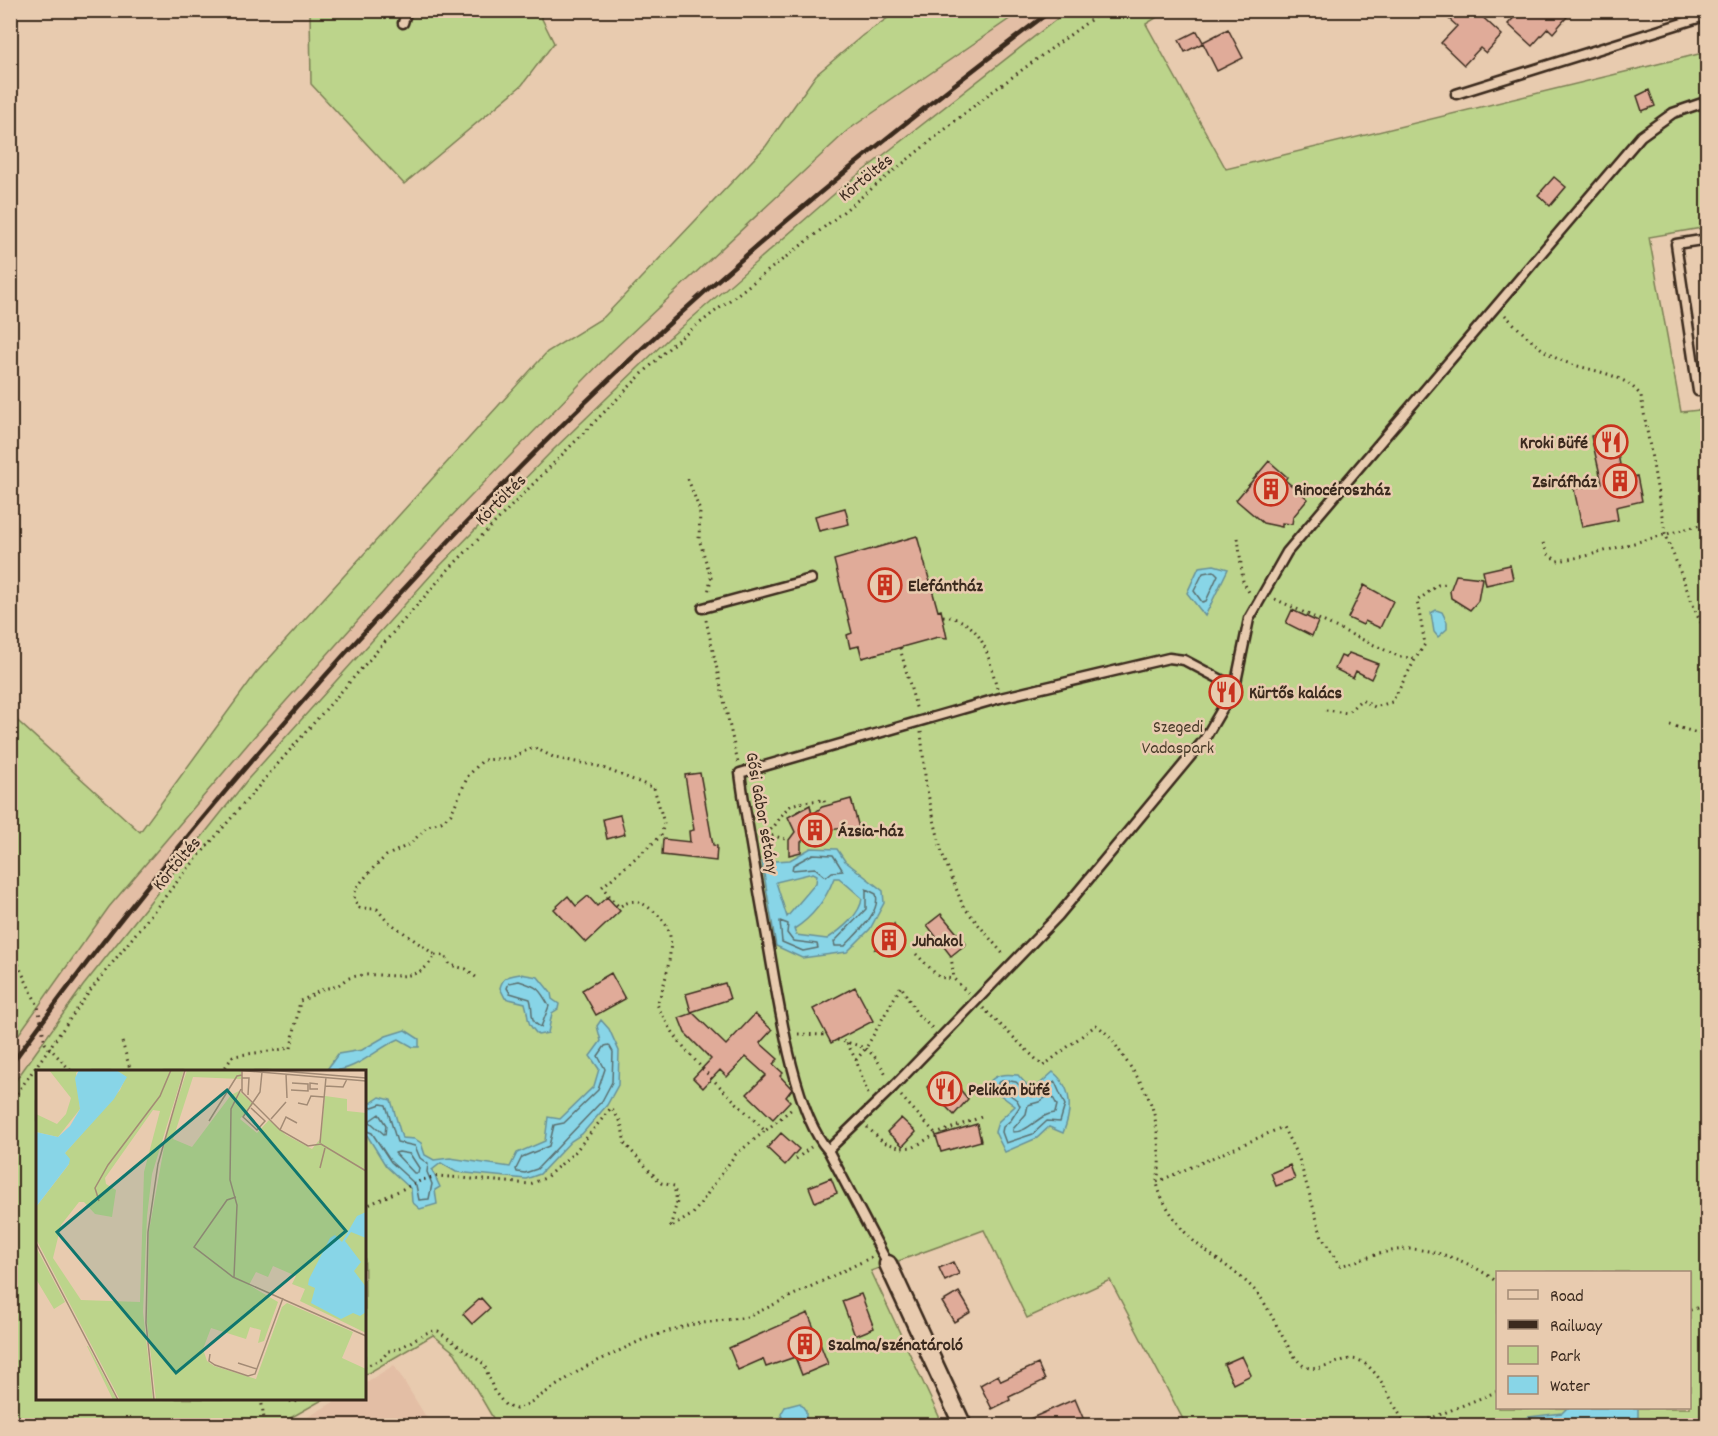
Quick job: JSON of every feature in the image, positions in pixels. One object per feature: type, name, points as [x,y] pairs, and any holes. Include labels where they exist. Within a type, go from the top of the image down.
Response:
[{"type":"street","points":[[885,1258],[963,1425]]},
{"type":"lane","points":[[403,23],[407,10]]},
{"type":"lane","points":[[1456,94],[1707,15]]},
{"type":"lane","points":[[828,1150],[977,1002],[1058,916],[1204,740],[1235,687],[1249,619],[1287,552],[1641,136],[1673,112],[1707,101]]},
{"type":"lane","points":[[1707,239],[1676,244],[1698,391],[1707,390]]},
{"type":"lane","points":[[704,608],[811,579]]},
{"type":"lane","points":[[740,773],[1000,699],[1169,658],[1184,660],[1235,687]]},
{"type":"lane","name":"Gősi Gábor sétány","points":[[740,773],[784,1034],[819,1140],[828,1150],[885,1258]]},
{"type":"path","name":"Körtöltés","points":[[10,1103],[98,982],[180,878],[276,765],[447,571],[637,379],[674,343],[812,237],[985,97],[1104,10]]},
{"type":"path","points":[[1496,306],[1521,331],[1556,358],[1621,379],[1633,386],[1641,396],[1665,533],[1707,635]]},
{"type":"path","name":"Gősi Gábor sétány","points":[[688,479],[700,511],[699,539],[711,578],[704,608],[740,773]]},
{"type":"path","points":[[1543,543],[1547,553],[1557,561],[1586,556],[1707,523]]},
{"type":"path","points":[[1238,538],[1243,581],[1256,606]]},
{"type":"path","points":[[1326,710],[1347,713],[1361,699],[1375,707],[1392,702],[1425,644],[1417,601],[1437,585],[1446,584]]},
{"type":"path","points":[[1263,594],[1400,657],[1416,658]]},
{"type":"path","points":[[943,616],[961,620],[976,630],[985,645],[1000,699]]},
{"type":"path","points":[[900,648],[920,723],[926,786],[942,853],[963,906],[1012,965]]},
{"type":"path","points":[[1670,725],[1707,736]]},
{"type":"path","points":[[477,978],[466,969],[450,965],[446,956],[435,955],[386,920],[377,909],[360,908],[354,900],[356,888],[386,856],[410,844],[428,826],[441,822],[451,814],[468,776],[483,760],[512,758],[532,747],[555,758],[598,766],[654,788],[664,823],[661,836],[602,887],[619,907],[630,900],[639,901],[661,917],[670,936],[664,989],[657,1004],[692,1055],[765,1131]]},
{"type":"path","points":[[766,834],[794,804],[824,800],[825,806]]},
{"type":"path","points":[[750,837],[766,834],[789,840]]},
{"type":"path","points":[[10,948],[38,1006],[45,1043],[71,1070]]},
{"type":"path","points":[[916,954],[939,977],[954,979],[1043,1066],[1096,1025],[1109,1034],[1144,1087],[1155,1116],[1160,1167],[1157,1182],[1165,1203],[1182,1228],[1241,1274],[1262,1299],[1296,1359],[1306,1367],[1323,1368],[1345,1358],[1358,1359],[1371,1368],[1386,1390],[1394,1410],[1410,1425],[1496,1391]]},
{"type":"path","points":[[223,1070],[233,1056],[291,1048],[300,1001],[324,989],[336,987],[349,978],[380,972],[389,978],[423,972],[429,968],[435,955]]},
{"type":"path","points":[[951,956],[954,979]]},
{"type":"path","points":[[856,1060],[866,1048],[901,986],[917,1014],[942,1037]]},
{"type":"path","points":[[784,1034],[826,1035]]},
{"type":"path","points":[[837,1040],[866,1048],[878,1060],[893,1087],[936,1134]]},
{"type":"path","points":[[122,1042],[131,1070]]},
{"type":"path","points":[[847,1043],[856,1060],[872,1107]]},
{"type":"path","points":[[366,1206],[401,1189],[438,1176],[530,1184],[545,1179],[574,1153],[612,1108],[621,1122],[625,1144],[661,1183],[674,1186],[677,1202],[670,1228],[693,1214],[735,1155],[804,1100]]},
{"type":"path","points":[[859,1120],[884,1142],[902,1148],[914,1147],[936,1134],[984,1116]]},
{"type":"path","points":[[1157,1182],[1283,1127],[1299,1159],[1322,1237],[1340,1266],[1393,1251],[1412,1249],[1438,1254],[1480,1269],[1496,1282]]},
{"type":"path","points":[[796,1159],[819,1140]]},
{"type":"path","points":[[366,1366],[382,1359],[388,1351],[399,1350],[431,1330],[438,1331],[484,1364],[494,1391],[506,1406],[516,1409],[528,1404],[585,1367],[644,1339],[688,1325],[748,1317],[885,1258]]},
{"type":"path","points":[[1691,1309],[1707,1305]]},
{"type":"path","points":[[261,1400],[265,1425]]},
{"type":"shaded area","points":[[1021,11],[1067,11],[840,189],[669,338],[552,451],[432,574],[248,779],[83,986],[11,1087],[11,1045],[109,907],[253,738],[441,527],[612,351],[848,130]]},
{"type":"shaded area","points":[[394,1365],[431,1425],[294,1425],[337,1400],[366,1400],[366,1382]]},
{"type":"green space","points":[[310,11],[538,11],[554,43],[522,85],[404,184],[311,84]]},
{"type":"green space","points":[[898,11],[1021,11],[848,130],[612,351],[441,527],[253,738],[109,907],[11,1045],[11,715],[140,832],[256,673],[547,352],[604,317],[766,146],[816,75],[863,35]]},
{"type":"green space","name":"Szegedi Vadaspark","points":[[1067,11],[1167,11],[1146,24],[1226,169],[1707,52],[1707,227],[1649,237],[1681,412],[1708,409],[1707,1425],[1186,1425],[1110,1280],[1027,1318],[984,1230],[871,1271],[943,1425],[497,1425],[455,1353],[433,1335],[366,1374],[366,1070],[36,1070],[36,1400],[322,1400],[278,1425],[11,1426],[11,1087],[83,986],[248,779],[432,574],[552,451],[669,338],[840,189]]},
{"type":"water","points":[[1214,565],[1228,569],[1205,616],[1187,593],[1199,567]]},
{"type":"water","points":[[1436,610],[1442,612],[1447,622],[1447,629],[1438,637],[1434,632],[1431,613]]},
{"type":"water","points":[[811,848],[837,849],[845,861],[883,891],[884,903],[870,929],[847,952],[802,958],[776,946],[762,862],[790,860]],"holes":[[[813,873],[817,875],[816,883],[787,917],[776,882]],[[834,878],[839,878],[862,898],[858,910],[844,926],[827,939],[796,935],[794,929],[818,907]]]},
{"type":"water","points":[[520,974],[538,977],[551,993],[552,999],[559,1004],[558,1009],[552,1013],[548,1033],[538,1035],[529,1023],[525,1003],[505,998],[500,988],[505,979]]},
{"type":"water","points":[[601,1020],[609,1029],[619,1051],[618,1085],[607,1105],[582,1134],[571,1141],[540,1174],[526,1179],[456,1172],[441,1163],[432,1170],[440,1187],[435,1190],[437,1204],[420,1209],[412,1202],[411,1189],[386,1166],[366,1134],[366,1104],[380,1097],[391,1100],[402,1138],[415,1139],[421,1143],[425,1155],[434,1160],[450,1158],[510,1167],[517,1153],[545,1141],[548,1117],[560,1119],[594,1086],[599,1069],[590,1056],[601,1041],[597,1026]]},
{"type":"water","points":[[405,1030],[419,1039],[419,1047],[413,1047],[399,1039],[348,1068],[329,1070],[328,1068],[338,1054],[362,1050],[386,1036]]},
{"type":"water","points":[[1053,1072],[1064,1085],[1069,1100],[1068,1116],[1063,1133],[1049,1127],[1037,1138],[1005,1152],[995,1132],[998,1122],[1015,1106],[987,1085],[997,1076],[1018,1075],[1032,1091]]},
{"type":"water","points":[[800,1403],[806,1411],[806,1419],[784,1424],[781,1414],[785,1407]]},
{"type":"water","points":[[1566,1409],[1638,1409],[1638,1418],[1632,1425],[1509,1425],[1529,1417],[1562,1413]]},
{"type":"building","points":[[1456,10],[1475,10],[1502,35],[1486,53],[1480,48],[1464,65],[1441,43],[1457,26],[1449,19]]},
{"type":"building","points":[[1521,10],[1573,10],[1553,33],[1548,28],[1532,46],[1508,24]]},
{"type":"building","points":[[1228,29],[1243,58],[1217,71],[1203,43],[1185,52],[1179,40],[1197,31],[1203,42]]},
{"type":"building","points":[[1649,90],[1655,106],[1642,111],[1637,96]]},
{"type":"building","points":[[1554,177],[1566,187],[1550,206],[1538,195]]},
{"type":"building","name":"Zsiráfház","points":[[1613,431],[1623,479],[1637,476],[1642,501],[1616,507],[1618,520],[1582,527],[1574,489],[1602,483],[1591,436]]},
{"type":"building","name":"Rinocéroszház","points":[[1269,461],[1287,477],[1285,480],[1308,499],[1293,517],[1292,524],[1282,523],[1282,527],[1263,523],[1236,500]]},
{"type":"building","points":[[845,508],[849,524],[819,531],[815,516]]},
{"type":"building","name":"Elefántház","points":[[917,536],[938,611],[941,610],[947,638],[938,637],[862,658],[859,646],[850,648],[847,635],[852,633],[834,560]]},
{"type":"building","points":[[1510,565],[1513,579],[1486,585],[1483,571]]},
{"type":"building","points":[[1456,575],[1482,578],[1478,601],[1470,610],[1451,598],[1450,591]]},
{"type":"building","points":[[1364,585],[1393,601],[1380,628],[1365,621],[1363,625],[1348,618]]},
{"type":"building","points":[[1292,610],[1318,622],[1312,636],[1286,623]]},
{"type":"building","points":[[1349,653],[1378,664],[1371,679],[1356,671],[1353,678],[1335,669],[1341,656],[1346,658]]},
{"type":"building","points":[[700,773],[713,845],[717,846],[716,861],[662,855],[663,839],[690,842],[689,831],[694,830],[685,775]]},
{"type":"building","name":"Ázsia-ház","points":[[851,799],[859,828],[844,832],[843,828],[811,833],[801,842],[801,852],[789,855],[789,840],[795,832],[788,817],[810,805],[812,815],[822,807]]},
{"type":"building","points":[[620,815],[625,834],[607,839],[603,819]]},
{"type":"building","points":[[568,896],[576,906],[588,896],[597,906],[607,897],[620,911],[586,943],[554,909]]},
{"type":"building","points":[[941,914],[966,944],[951,956],[927,925]]},
{"type":"building","points":[[894,924],[899,944],[875,949]]},
{"type":"building","points":[[611,973],[625,999],[596,1015],[582,990]]},
{"type":"building","points":[[725,983],[730,999],[691,1012],[686,994]]},
{"type":"building","points":[[855,987],[873,1021],[831,1043],[813,1009]]},
{"type":"building","points":[[693,1013],[726,1045],[755,1014],[772,1030],[760,1043],[778,1059],[773,1064],[783,1073],[780,1076],[792,1089],[786,1097],[790,1101],[773,1119],[747,1094],[766,1075],[746,1057],[727,1077],[720,1070],[703,1088],[693,1078],[711,1059],[685,1033],[679,1018]]},
{"type":"building","name":"Pelikán büfé","points":[[941,1072],[945,1076],[947,1073],[960,1085],[958,1087],[968,1099],[954,1115],[927,1087]]},
{"type":"building","points":[[901,1118],[916,1132],[903,1146],[887,1132]]},
{"type":"building","points":[[977,1124],[981,1141],[941,1152],[936,1136]]},
{"type":"building","points":[[781,1133],[799,1149],[785,1165],[767,1148]]},
{"type":"building","points":[[1290,1165],[1295,1179],[1276,1186],[1271,1173]]},
{"type":"building","points":[[831,1178],[837,1193],[815,1202],[809,1187]]},
{"type":"building","points":[[953,1262],[959,1274],[945,1281],[939,1268]]},
{"type":"building","points":[[959,1292],[971,1312],[954,1322],[942,1302]]},
{"type":"building","points":[[861,1294],[874,1328],[855,1336],[842,1301]]},
{"type":"building","points":[[481,1298],[490,1308],[472,1324],[463,1314]]},
{"type":"building","points":[[808,1313],[828,1364],[802,1375],[795,1357],[766,1367],[763,1359],[738,1370],[729,1348]]},
{"type":"building","points":[[1242,1356],[1251,1375],[1233,1384],[1224,1364]]},
{"type":"building","points":[[1038,1364],[1045,1380],[1009,1397],[1010,1400],[992,1409],[980,1385],[998,1375],[1001,1381]]},
{"type":"building","points":[[1075,1399],[1086,1425],[1016,1425]]},
{"type":"railway","points":[[10,1066],[132,905],[261,749],[350,648],[506,481],[628,362],[763,241],[905,123],[1052,10]]},
{"type":"place","name":"Kroki Büfé","points":[[1611,442]]},
{"type":"place","name":"Zsiráfház","points":[[1620,481]]},
{"type":"place","name":"Rinocéroszház","points":[[1271,489]]},
{"type":"place","name":"Elefántház","points":[[885,585]]},
{"type":"place","name":"Kürtős kalács","points":[[1226,692]]},
{"type":"place","name":"Ázsia-ház","points":[[815,830]]},
{"type":"place","name":"Juhakol","points":[[889,940]]},
{"type":"place","name":"Pelikán büfé","points":[[945,1089]]},
{"type":"place","name":"Szalma/szénatároló","points":[[805,1344]]}]
